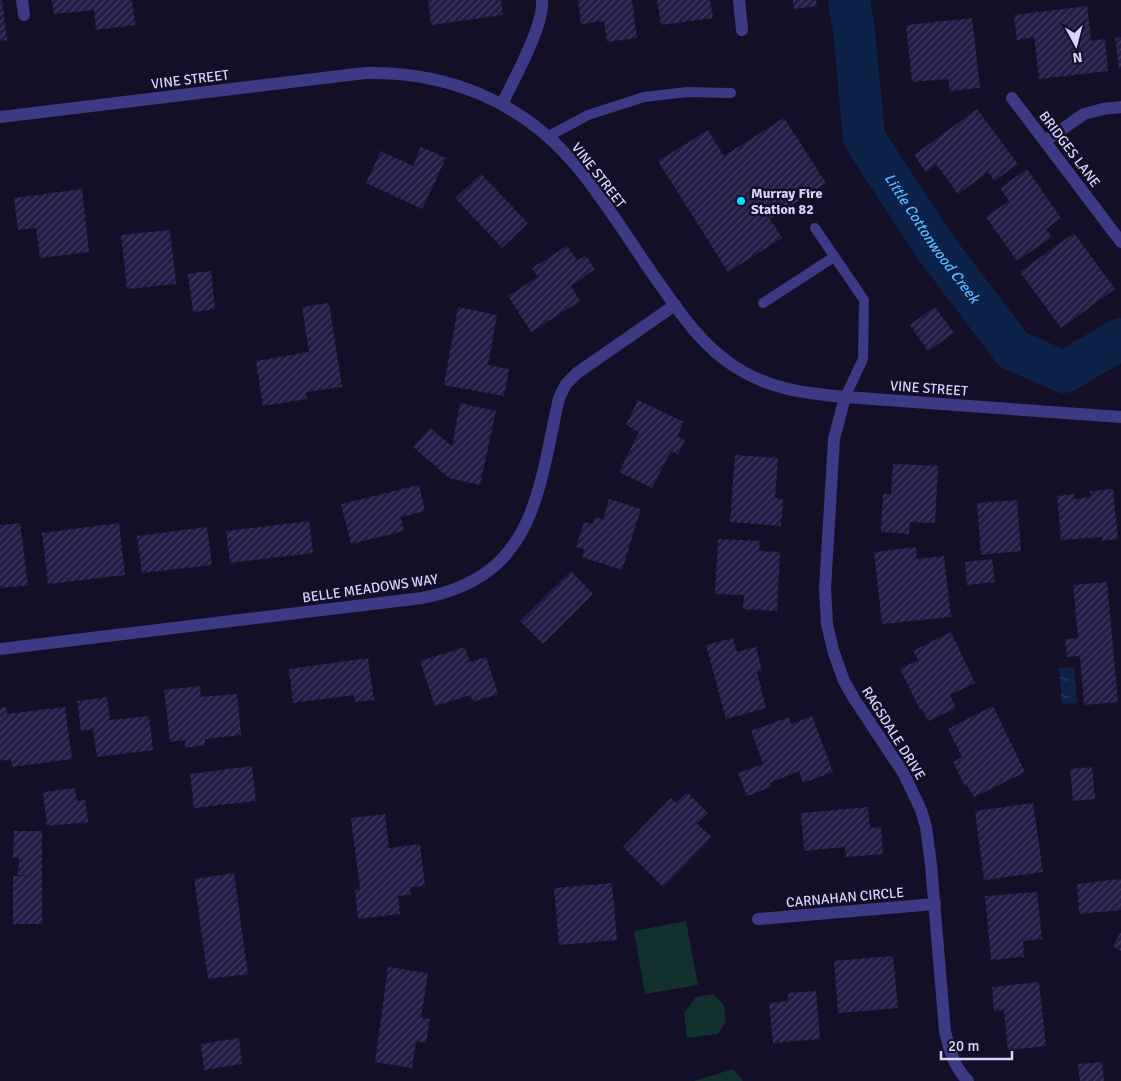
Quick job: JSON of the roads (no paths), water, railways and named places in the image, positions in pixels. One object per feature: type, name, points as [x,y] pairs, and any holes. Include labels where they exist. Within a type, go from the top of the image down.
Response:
[{"type":"street","points":[[22,0],[24,15]]},
{"type":"street","points":[[502,104],[538,25],[542,10],[542,0]]},
{"type":"street","points":[[739,0],[742,30]]},
{"type":"street","name":"VINE STREET","points":[[0,117],[374,73],[431,78],[466,88],[502,104],[547,136],[590,183],[701,339],[712,350],[748,375],[788,390],[845,397],[1121,418]]},
{"type":"street","name":"BRIDGES LANE","points":[[1012,98],[1121,242]]},
{"type":"street","points":[[1045,140],[1084,114],[1121,107]]},
{"type":"street","name":"BELLE MEADOWS WAY","points":[[0,649],[422,598],[460,588],[493,567],[512,547],[528,522],[535,505],[559,398],[566,384],[577,373],[675,305]]},
{"type":"street","name":"RAGSDALE DRIVE","points":[[845,397],[834,439],[825,589],[827,624],[832,650],[852,697],[904,774],[921,810],[929,846],[947,1041],[954,1061],[968,1081]]},
{"type":"street","name":"CARNAHAN CIRCLE","points":[[758,919],[935,904]]},
{"type":"lane","points":[[547,136],[588,115],[644,97],[687,92],[731,93]]},
{"type":"lane","points":[[815,228],[864,300],[863,359],[845,397]]},
{"type":"lane","points":[[763,303],[834,257]]},
{"type":"water","points":[[1074,667],[1077,703],[1062,704],[1059,668]]},
{"type":"waterway","name":"Little Cottonwood Creek","points":[[849,0],[854,30],[864,138],[936,248],[1013,350],[1064,372],[1121,339]]},
{"type":"place","name":"Murray Fire Station 82","points":[[741,201]]}]
